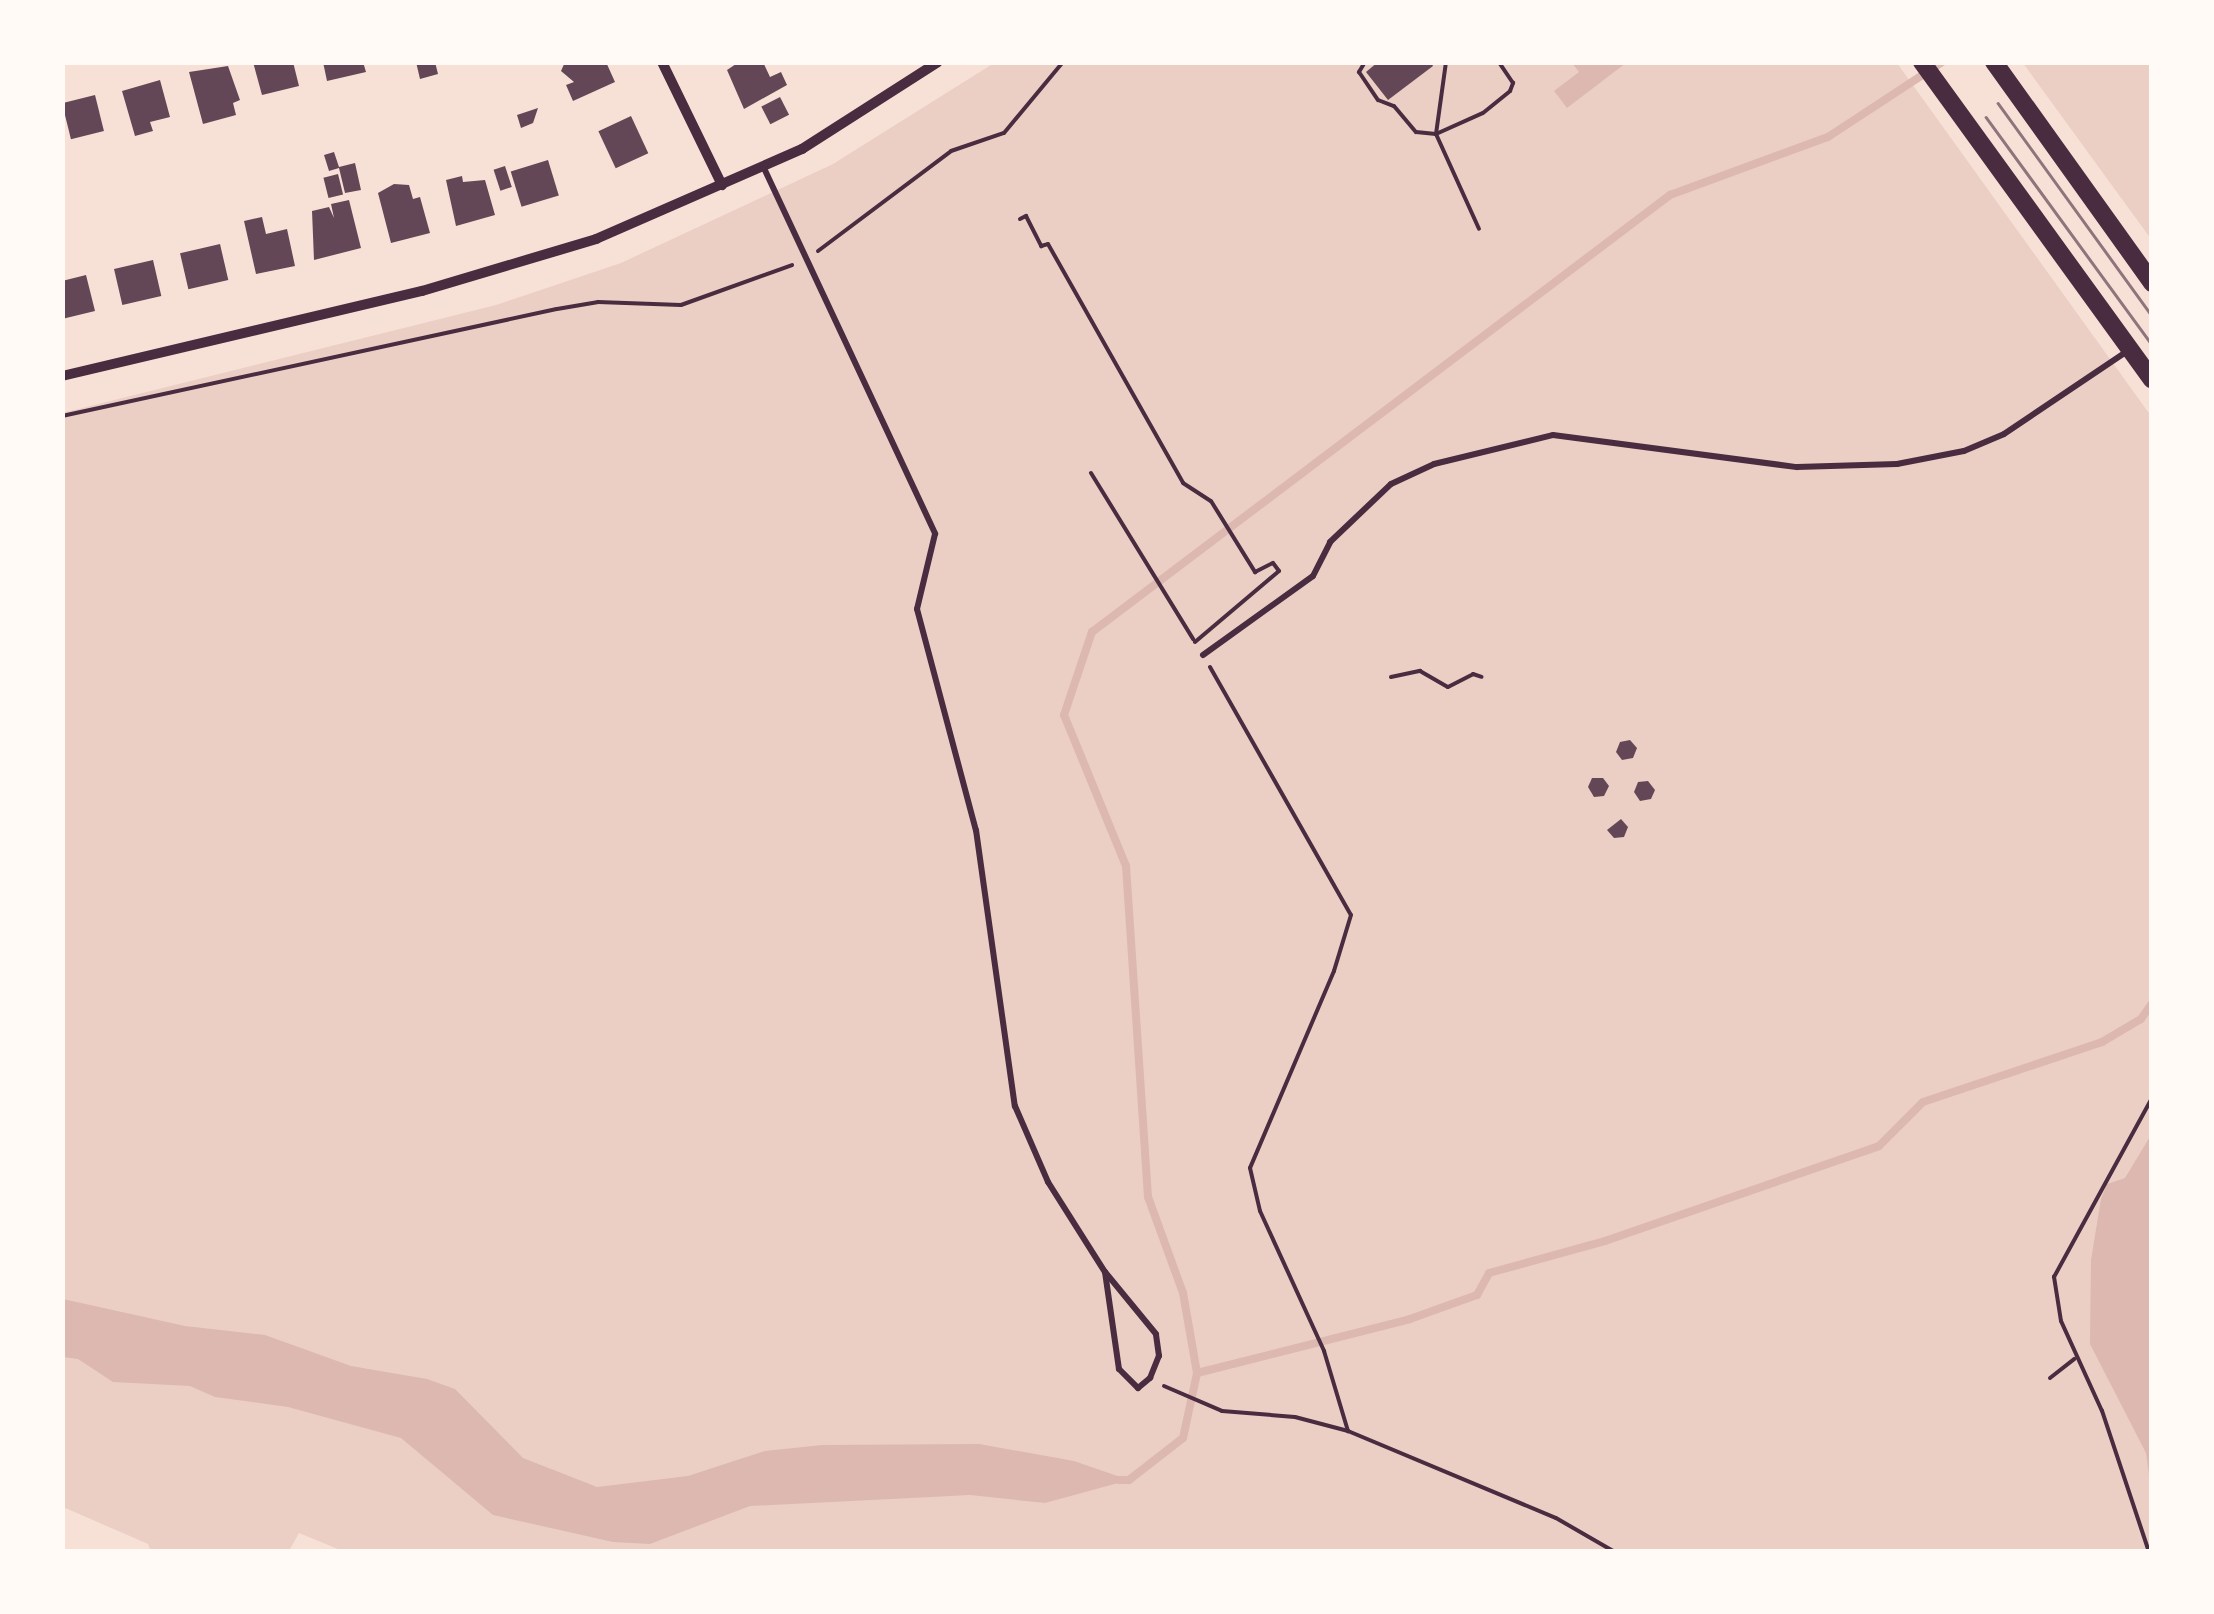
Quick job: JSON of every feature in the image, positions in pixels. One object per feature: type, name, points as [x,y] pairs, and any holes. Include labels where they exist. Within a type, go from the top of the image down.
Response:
[{"type":"main road","points":[[1922,62],[2152,380]]},
{"type":"main road","points":[[1994,62],[2152,283]]},
{"type":"street","points":[[662,62],[722,185]]},
{"type":"street","points":[[62,376],[494,272],[596,239],[763,166],[859,116],[938,62]]},
{"type":"lane","points":[[763,166],[936,534],[917,609],[976,830],[1015,1106],[1048,1182],[1105,1272],[1156,1334],[1159,1356],[1150,1378],[1138,1388],[1123,1380],[1119,1369],[1105,1272]]},
{"type":"lane","points":[[1203,655],[1314,576],[1330,542],[1391,484],[1434,464],[1554,435],[1778,466],[1897,464],[1964,451],[2004,434],[2130,350]]},
{"type":"path","points":[[62,416],[557,309],[598,302],[682,306],[807,257],[883,208],[950,151],[1004,133],[1063,62]]},
{"type":"path","points":[[1365,62],[1358,72],[1378,100],[1394,106],[1416,132],[1436,134],[1483,113],[1510,91],[1513,84],[1499,62]]},
{"type":"path","points":[[1446,62],[1436,134],[1479,229]]},
{"type":"path","points":[[1020,219],[1026,216],[1042,246],[1048,244],[1183,483],[1211,502],[1255,572],[1274,563],[1278,571],[1248,602],[1194,640]]},
{"type":"path","points":[[1091,473],[1203,655]]},
{"type":"path","points":[[1194,640],[1351,915],[1334,972],[1250,1168],[1260,1211],[1324,1350],[1348,1431]]},
{"type":"path","points":[[1391,677],[1420,671],[1448,687],[1473,674],[1482,676]]},
{"type":"path","points":[[2149,1552],[2102,1411],[2075,1358],[2056,1294],[2057,1263],[2152,1098]]},
{"type":"path","points":[[2050,1378],[2075,1358]]},
{"type":"path","points":[[1170,1389],[1222,1411],[1296,1417],[1348,1431],[1556,1518],[1615,1552]]},
{"type":"shaded area","points":[[994,63],[1897,63],[2151,416],[2151,1551],[345,1552],[299,1533],[289,1551],[151,1552],[148,1544],[63,1507],[62,413],[496,305],[621,263],[833,164]]},
{"type":"shaded area","points":[[1572,63],[1626,63],[1567,108],[1554,91],[1579,72]]},
{"type":"shaded area","points":[[2023,63],[2151,63],[2151,239]]},
{"type":"shaded area","points":[[2151,1135],[2151,1489],[2146,1453],[2090,1344],[2091,1260],[2101,1199],[2107,1184],[2125,1178]]},
{"type":"shaded area","points":[[63,1299],[185,1326],[265,1335],[351,1366],[427,1379],[455,1389],[523,1458],[597,1487],[688,1476],[765,1451],[822,1445],[979,1444],[1074,1461],[1129,1480],[1045,1503],[970,1495],[750,1506],[650,1544],[613,1542],[493,1515],[401,1438],[288,1407],[215,1397],[190,1386],[113,1382],[78,1359],[63,1357]]},
{"type":"building","points":[[253,62],[293,62],[299,86],[262,95]]},
{"type":"building","points":[[323,62],[363,62],[366,72],[327,81]]},
{"type":"building","points":[[416,62],[435,62],[438,74],[420,79]]},
{"type":"building","points":[[565,62],[606,62],[615,82],[573,101],[566,85],[574,82],[561,71]]},
{"type":"building","points":[[739,62],[763,62],[770,77],[781,72],[787,85],[744,109],[727,70]]},
{"type":"building","points":[[1378,62],[1431,62],[1433,66],[1388,100],[1366,72]]},
{"type":"building","points":[[228,66],[240,100],[233,103],[236,115],[203,124],[189,72]]},
{"type":"building","points":[[160,80],[170,117],[150,122],[153,131],[135,136],[122,91]]},
{"type":"building","points":[[95,95],[104,131],[71,139],[62,103]]},
{"type":"building","points":[[780,97],[789,115],[770,124],[761,107]]},
{"type":"building","points":[[538,108],[533,123],[521,128],[517,115]]},
{"type":"building","points":[[631,116],[648,153],[616,168],[598,131]]},
{"type":"building","points":[[334,152],[339,167],[355,163],[361,190],[345,193],[339,168],[329,171],[324,155]]},
{"type":"building","points":[[548,160],[559,195],[522,207],[511,171]]},
{"type":"building","points":[[505,166],[512,187],[500,191],[494,170]]},
{"type":"building","points":[[338,174],[343,194],[329,198],[323,178]]},
{"type":"building","points":[[462,176],[463,182],[485,180],[495,215],[456,226],[446,180]]},
{"type":"building","points":[[394,184],[409,185],[413,199],[420,197],[430,233],[391,243],[378,193]]},
{"type":"building","points":[[349,200],[361,248],[314,260],[312,211],[329,207],[334,218],[331,204]]},
{"type":"building","points":[[262,217],[266,234],[287,229],[295,266],[256,274],[244,221]]},
{"type":"building","points":[[220,244],[228,280],[188,289],[180,253]]},
{"type":"building","points":[[153,260],[161,296],[122,305],[114,269]]},
{"type":"building","points":[[86,275],[95,311],[62,319],[62,281]]},
{"type":"building","points":[[1630,740],[1637,748],[1633,758],[1622,760],[1616,752],[1620,742]]},
{"type":"building","points":[[1592,778],[1603,778],[1609,786],[1604,796],[1594,797],[1588,787]]},
{"type":"building","points":[[1648,781],[1655,790],[1651,799],[1640,801],[1634,792],[1638,782]]},
{"type":"building","points":[[1621,819],[1628,827],[1624,837],[1614,838],[1607,830]]},
{"type":"waterway","points":[[1119,1480],[1129,1480],[1183,1438],[1197,1373],[1183,1293],[1148,1197],[1126,866],[1064,715],[1092,632],[1670,195],[1828,137],[1942,62]]},
{"type":"waterway","points":[[1197,1373],[1410,1319],[1477,1295],[1489,1273],[1605,1241],[1879,1146],[1923,1102],[2102,1042],[2141,1019],[2152,1003]]},
{"type":"tram line","points":[[1998,103],[2152,316]]},
{"type":"tram line","points":[[1986,117],[2152,345]]}]
